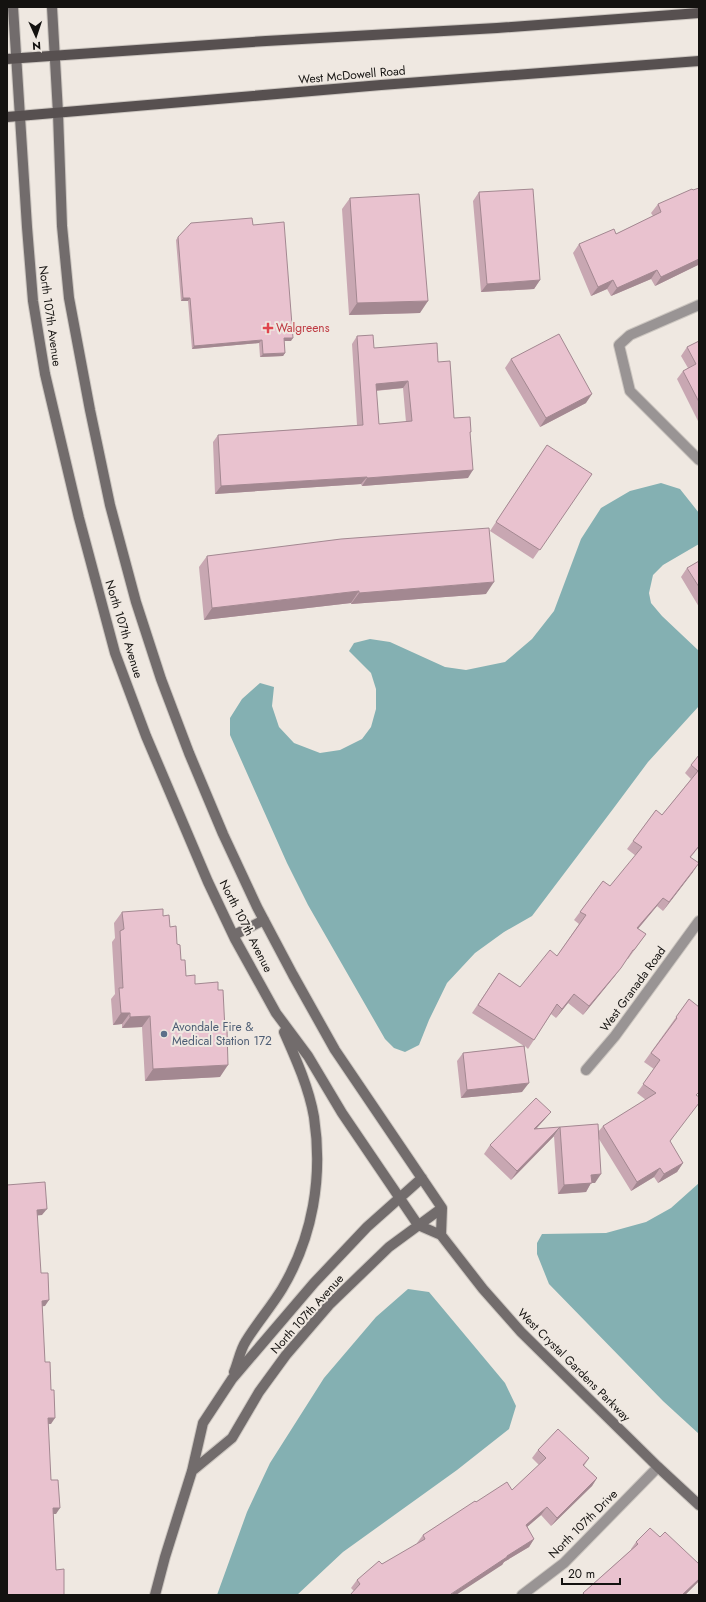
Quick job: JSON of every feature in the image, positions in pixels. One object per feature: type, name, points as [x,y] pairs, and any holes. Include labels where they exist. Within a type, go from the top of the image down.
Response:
[{"type":"main road","name":"North 107th Avenue","points":[[13,7],[11,59],[20,117],[34,301],[44,366],[94,574],[115,653],[146,736],[190,841],[234,935],[276,1013],[308,1056],[342,1113],[418,1225]]},
{"type":"main road","name":"North 107th Avenue","points":[[52,7],[62,226],[69,298],[90,410],[112,511],[136,602],[161,679],[189,753],[221,827],[264,920],[293,975],[335,1050],[442,1208],[388,1247],[329,1305],[303,1334],[259,1392],[232,1438],[192,1471]]},
{"type":"main road","points":[[11,59],[266,41],[497,28],[699,13]]},
{"type":"main road","name":"West McDowell Road","points":[[7,117],[381,85],[699,61]]},
{"type":"main road","points":[[234,935],[264,920]]},
{"type":"main road","points":[[232,1379],[245,1343],[282,1289],[306,1240],[314,1207],[318,1148],[314,1116],[306,1087],[293,1051],[276,1013]]},
{"type":"main road","name":"North 107th Avenue","points":[[155,1595],[165,1557],[192,1471],[204,1423],[232,1379],[314,1283],[367,1227],[399,1196],[422,1178]]},
{"type":"main road","points":[[441,1235],[442,1208]]},
{"type":"main road","name":"West Crystal Gardens Parkway","points":[[418,1225],[441,1235],[483,1289],[521,1332],[658,1467],[699,1505]]},
{"type":"street","points":[[699,305],[630,335],[619,345],[630,391],[699,460]]},
{"type":"street","name":"West Granada Road","points":[[586,1070],[615,1036],[699,921]]},
{"type":"street","name":"North 107th Drive","points":[[522,1595],[564,1563],[658,1467]]},
{"type":"water","points":[[661,483],[680,489],[699,513],[699,544],[663,565],[653,575],[649,593],[651,603],[662,616],[699,651],[699,706],[648,762],[532,916],[504,932],[475,953],[447,983],[419,1045],[405,1052],[394,1048],[385,1039],[308,905],[287,863],[230,735],[230,718],[242,699],[260,683],[274,687],[272,706],[279,727],[294,743],[320,753],[340,750],[362,739],[371,727],[376,709],[376,689],[371,673],[349,651],[354,643],[370,639],[390,642],[445,667],[466,670],[505,662],[532,639],[554,611],[581,539],[601,508],[630,491]]},
{"type":"water","points":[[699,1183],[699,1434],[663,1401],[549,1284],[537,1254],[537,1243],[542,1234],[606,1233],[646,1222],[671,1208]]},
{"type":"water","points":[[408,1289],[429,1292],[505,1383],[516,1406],[509,1429],[457,1470],[343,1552],[297,1595],[217,1595],[247,1512],[270,1463],[324,1378],[376,1317]]},
{"type":"building","points":[[699,188],[699,259],[661,277],[657,270],[617,288],[613,280],[598,287],[579,244],[614,229],[616,234],[661,212],[658,204],[692,189]]},
{"type":"building","points":[[533,189],[540,280],[487,284],[479,192]]},
{"type":"building","points":[[419,194],[428,301],[357,303],[350,198]]},
{"type":"building","name":"Walgreens","points":[[252,218],[253,225],[284,222],[293,338],[284,338],[285,353],[263,354],[262,340],[194,346],[190,298],[183,298],[178,237],[191,223]]},
{"type":"building","points":[[559,334],[592,394],[546,418],[511,359]]},
{"type":"building","points":[[373,335],[374,348],[437,343],[438,362],[450,361],[454,418],[470,417],[473,470],[367,478],[221,486],[218,435],[363,425],[357,336]],"holes":[[[408,381],[412,421],[379,424],[376,384]]]},
{"type":"building","points":[[699,341],[699,402],[683,371],[696,364],[687,347]]},
{"type":"building","points":[[547,445],[592,474],[540,550],[496,522]]},
{"type":"building","points":[[489,528],[494,582],[359,593],[359,591],[212,608],[207,556],[341,539]]},
{"type":"building","points":[[699,561],[699,587],[687,568]]},
{"type":"building","points":[[699,755],[699,846],[690,857],[699,863],[669,902],[663,898],[637,928],[646,934],[621,968],[589,1006],[574,994],[562,1009],[557,1004],[534,1040],[478,1005],[499,973],[520,987],[550,950],[557,956],[586,915],[580,912],[603,881],[610,886],[642,847],[633,841],[656,810],[662,815],[698,771],[691,765]]},
{"type":"building","name":"Avondale Fire & Medical Station 172","points":[[163,909],[163,916],[169,915],[170,927],[176,926],[177,944],[180,945],[181,960],[185,960],[186,976],[195,975],[195,984],[218,982],[218,990],[223,990],[225,1030],[227,1030],[228,1065],[153,1069],[150,1016],[130,1017],[130,1013],[121,1013],[119,988],[123,988],[120,931],[124,929],[122,912]]},
{"type":"building","points":[[689,999],[699,1007],[699,1092],[696,1095],[699,1097],[699,1103],[670,1141],[683,1163],[664,1174],[660,1168],[637,1182],[603,1126],[656,1093],[643,1084],[660,1060],[651,1053]]},
{"type":"building","points":[[524,1046],[529,1083],[467,1090],[463,1053]]},
{"type":"building","points":[[536,1098],[551,1112],[534,1129],[560,1127],[517,1171],[490,1145]]},
{"type":"building","points":[[598,1124],[601,1174],[591,1175],[592,1183],[564,1185],[560,1127]]},
{"type":"building","points":[[45,1182],[47,1209],[37,1210],[41,1273],[48,1273],[49,1300],[42,1301],[45,1362],[50,1362],[51,1390],[54,1390],[55,1418],[48,1418],[51,1480],[58,1480],[60,1508],[53,1508],[56,1570],[64,1569],[64,1595],[7,1595],[7,1185]]},
{"type":"building","points":[[558,1429],[589,1458],[583,1465],[597,1478],[557,1518],[547,1507],[526,1525],[534,1539],[451,1595],[350,1595],[360,1584],[357,1580],[379,1561],[382,1564],[425,1539],[423,1535],[507,1482],[512,1490],[546,1458],[538,1450]]},
{"type":"building","points":[[650,1528],[660,1537],[665,1532],[699,1564],[699,1579],[682,1595],[585,1595],[583,1593],[638,1544],[636,1542]]},
{"type":"place","name":"Walgreens","points":[[268,328]]},
{"type":"place","name":"Avondale Fire & Medical Station 172","points":[[164,1034]]}]
